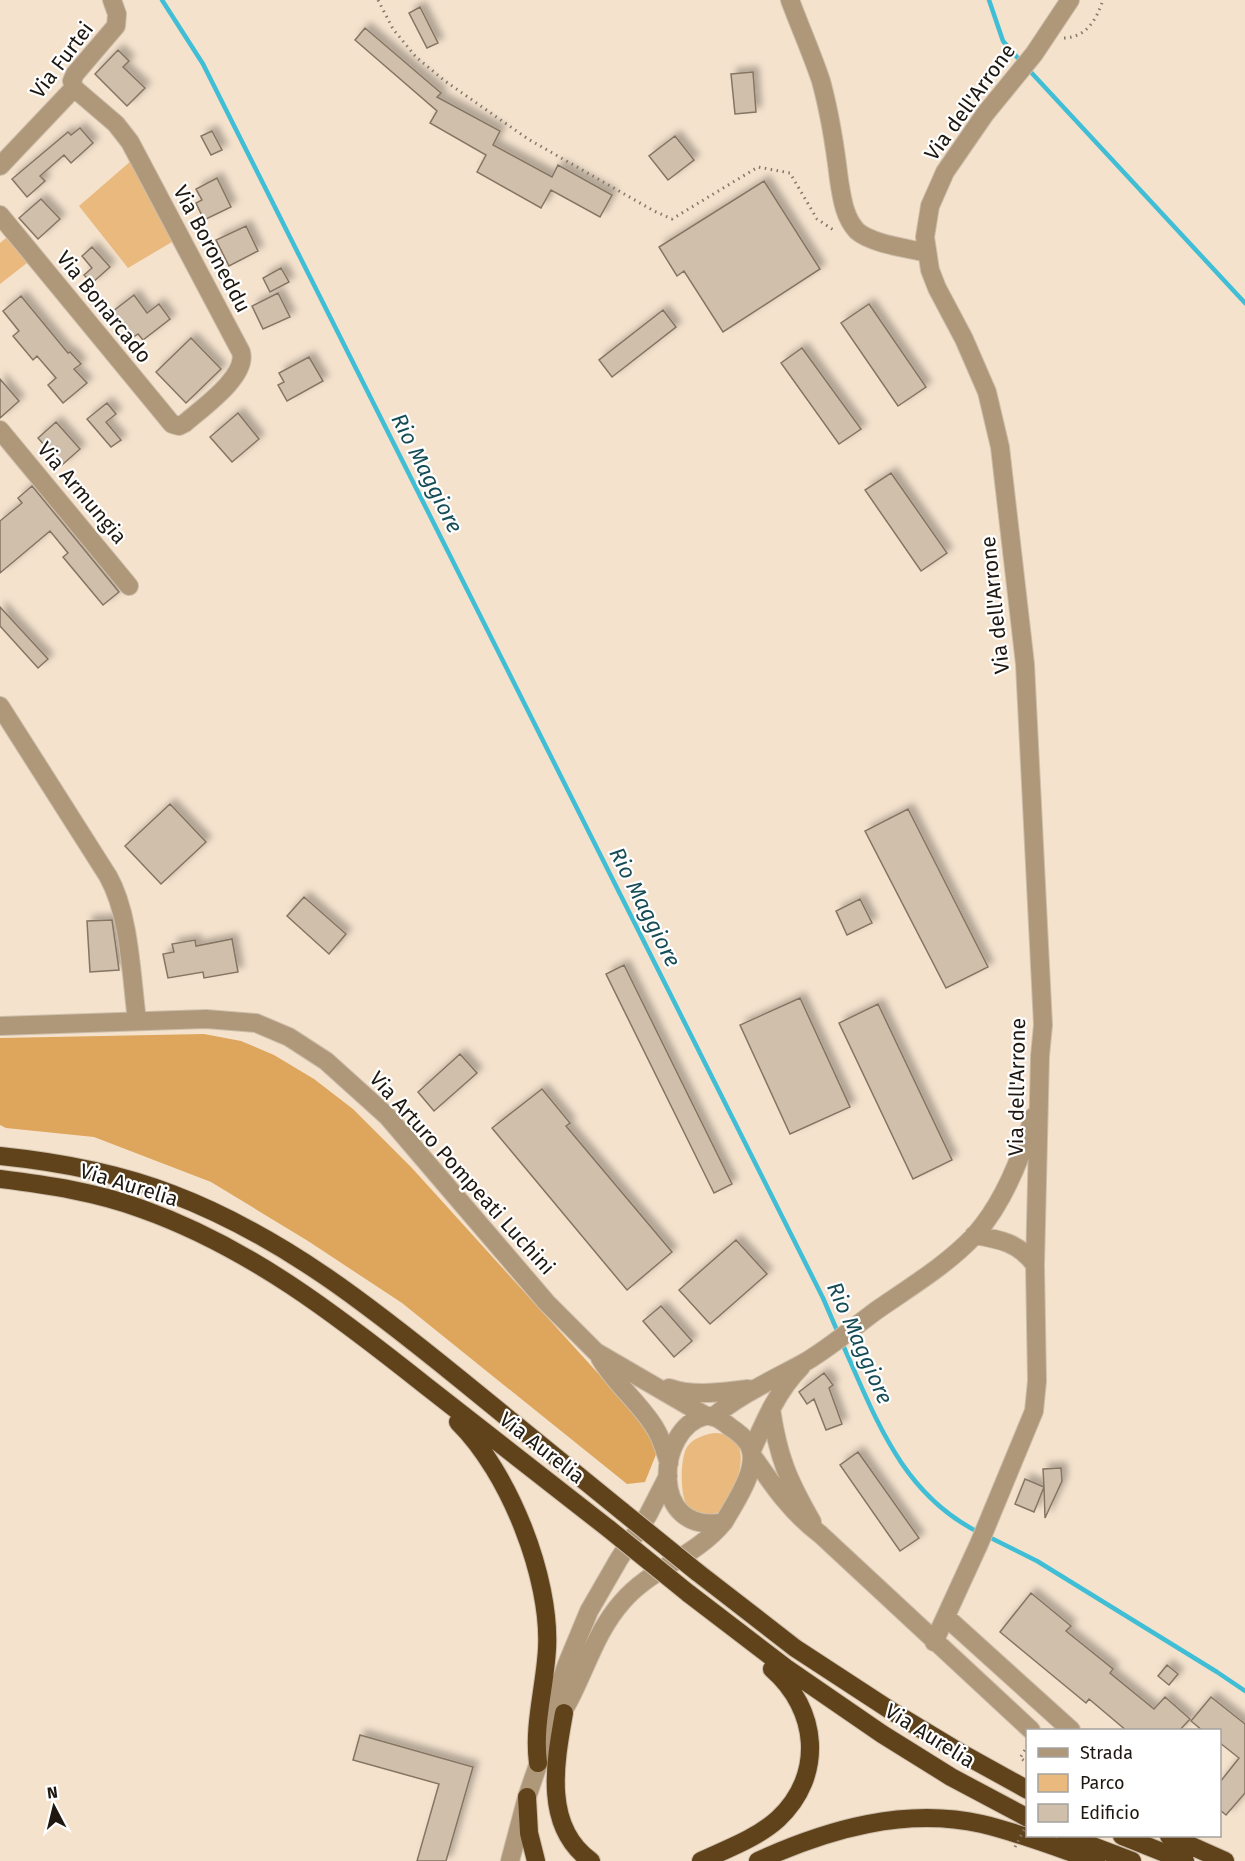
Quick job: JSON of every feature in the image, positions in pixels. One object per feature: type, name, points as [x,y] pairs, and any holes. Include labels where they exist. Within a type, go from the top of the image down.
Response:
[{"type":"highway","name":"Via Aurelia","points":[[0,1156],[68,1166],[147,1185],[196,1204],[250,1230],[309,1264],[367,1304],[697,1572],[805,1655],[922,1730],[1026,1789]]},
{"type":"highway","name":"Via Aurelia","points":[[0,1179],[91,1193],[142,1209],[201,1233],[273,1273],[385,1354],[786,1668],[882,1734],[951,1777],[1026,1819]]},
{"type":"highway","points":[[385,1354],[397,1371],[455,1419],[472,1437],[489,1459],[513,1503],[534,1563],[547,1621],[547,1659],[536,1746],[538,1763]]},
{"type":"highway","points":[[701,1861],[755,1835],[778,1819],[803,1784],[810,1754],[806,1717],[790,1687],[771,1668],[712,1623],[710,1610]]},
{"type":"highway","points":[[564,1713],[555,1776],[558,1810],[568,1836],[582,1855],[591,1861]]},
{"type":"highway","points":[[527,1797],[530,1833],[537,1861]]},
{"type":"highway","points":[[758,1861],[832,1832],[874,1822],[916,1819],[954,1820],[981,1824],[1096,1861]]},
{"type":"highway","points":[[1068,1837],[1132,1861]]},
{"type":"highway","points":[[1125,1837],[1185,1861]]},
{"type":"highway","points":[[1171,1837],[1224,1861]]},
{"type":"street","name":"Via Furtei","points":[[0,166],[74,88],[72,81],[75,74],[116,26],[117,14],[112,0]]},
{"type":"street","points":[[790,0],[820,78],[831,121],[841,195],[851,223],[860,233],[871,239],[927,252]]},
{"type":"street","name":"Via dell'Arrone","points":[[934,1642],[990,1519],[1034,1411],[1037,1381],[1035,1265],[1040,1056],[1043,1025],[1025,664],[1000,447],[987,392],[964,339],[937,288],[927,252],[926,223],[936,188],[974,128],[1034,54],[1070,0]]},
{"type":"street","name":"Via Boroneddu","points":[[74,88],[116,124],[127,138],[242,355],[242,364],[235,378],[185,423],[175,426]]},
{"type":"street","name":"Via Bonarcado","points":[[0,215],[175,426]]},
{"type":"street","name":"Via Armungia","points":[[0,430],[129,586]]},
{"type":"street","points":[[0,706],[108,876],[117,895],[122,914],[137,1020]]},
{"type":"street","name":"Via Arturo Pompeati Luchini","points":[[0,1026],[206,1019],[256,1023],[289,1037],[326,1061],[387,1116],[547,1303],[597,1352],[710,1416]]},
{"type":"street","points":[[510,1861],[527,1797],[550,1730],[551,1710],[564,1673],[589,1611],[648,1515],[681,1434],[690,1425],[710,1416],[732,1401],[812,1357],[931,1272],[974,1235],[998,1203],[1021,1154],[1034,1109],[1040,1056]]},
{"type":"street","points":[[974,1235],[1014,1245],[1025,1252],[1035,1265]]},
{"type":"street","name":"Via Arturo Pompeati Luchini","points":[[597,1352],[607,1370],[652,1424],[661,1439],[668,1469]]},
{"type":"street","points":[[550,1730],[564,1713],[602,1630],[623,1601],[651,1576],[702,1545],[724,1522],[742,1490],[771,1409],[793,1376],[812,1357]]},
{"type":"street","name":"Via Arturo Pompeati Luchini","points":[[639,1377],[690,1393],[756,1388]]},
{"type":"street","points":[[771,1409],[778,1451],[785,1472],[820,1534]]},
{"type":"street","points":[[710,1416],[740,1434],[791,1510],[820,1534],[1029,1729]]},
{"type":"street","points":[[668,1469],[671,1499],[681,1513],[705,1524],[724,1522]]},
{"type":"street","points":[[946,1617],[1069,1729]]},
{"type":"path","points":[[378,0],[393,29],[408,48],[445,81],[528,139],[654,211],[672,219],[758,167],[790,173],[817,219],[837,232],[851,223]]},
{"type":"path","points":[[1047,33],[1066,38],[1080,35],[1089,28],[1103,0]]},
{"type":"path","points":[[1026,1748],[1020,1758],[1026,1762]]},
{"type":"path","points":[[1015,1847],[1026,1824]]},
{"type":"green space","points":[[132,160],[177,239],[128,268],[79,206]]},
{"type":"green space","points":[[6,238],[27,263],[0,284],[0,243]]},
{"type":"green space","points":[[715,1433],[725,1434],[737,1443],[740,1449],[741,1464],[728,1504],[720,1512],[707,1514],[692,1510],[686,1504],[682,1489],[682,1469],[689,1444],[699,1437]]},
{"type":"shaded area","points":[[204,1034],[241,1041],[274,1055],[314,1079],[353,1109],[411,1167],[643,1423],[657,1452],[645,1482],[627,1484],[402,1303],[308,1241],[211,1182],[94,1137],[6,1128],[0,1125],[0,1038]]},
{"type":"building","points":[[420,7],[438,43],[427,48],[409,13]]},
{"type":"building","points":[[365,28],[441,93],[437,97],[500,131],[493,145],[552,177],[558,165],[612,195],[600,217],[551,190],[541,208],[477,172],[486,155],[430,123],[437,111],[355,40]]},
{"type":"building","points":[[118,50],[129,61],[123,67],[145,88],[127,106],[95,74]]},
{"type":"building","points":[[753,72],[756,112],[735,114],[731,74]]},
{"type":"building","points":[[80,128],[93,143],[71,163],[64,155],[40,176],[45,181],[27,197],[12,179],[68,132],[71,135]]},
{"type":"building","points":[[212,131],[222,150],[211,155],[201,136]]},
{"type":"building","points":[[675,136],[694,160],[668,180],[649,156]]},
{"type":"building","points":[[217,178],[231,207],[204,220],[196,203],[202,200],[196,189]]},
{"type":"building","points":[[764,181],[820,269],[723,332],[684,271],[677,276],[659,247]]},
{"type":"building","points":[[41,199],[60,219],[38,239],[19,218]]},
{"type":"building","points":[[246,226],[258,251],[229,266],[216,240]]},
{"type":"building","points":[[92,247],[110,267],[92,283],[84,275],[92,268],[82,256]]},
{"type":"building","points":[[281,268],[289,282],[270,292],[263,278]]},
{"type":"building","points":[[278,293],[290,317],[263,329],[252,306]]},
{"type":"building","points":[[134,295],[147,313],[159,304],[170,319],[143,340],[138,334],[132,338],[112,312]]},
{"type":"building","points":[[21,296],[68,353],[70,352],[81,364],[74,369],[87,383],[63,403],[48,385],[56,378],[37,356],[33,360],[13,336],[19,331],[3,311]]},
{"type":"building","points":[[869,304],[926,387],[898,406],[841,323]]},
{"type":"building","points":[[663,310],[676,327],[612,377],[599,360]]},
{"type":"building","points":[[191,338],[221,369],[186,403],[156,372]]},
{"type":"building","points":[[802,348],[861,429],[839,444],[781,363]]},
{"type":"building","points":[[309,357],[323,381],[287,401],[278,385],[284,382],[279,373]]},
{"type":"building","points":[[0,379],[19,401],[0,418]]},
{"type":"building","points":[[107,403],[116,414],[106,422],[121,440],[111,447],[87,419]]},
{"type":"building","points":[[238,413],[259,439],[232,462],[210,437]]},
{"type":"building","points":[[56,422],[80,449],[62,465],[38,438]]},
{"type":"building","points":[[891,473],[947,553],[921,571],[865,490]]},
{"type":"building","points":[[32,486],[119,592],[103,605],[63,557],[68,553],[50,531],[0,573],[0,521],[22,503],[18,498]]},
{"type":"building","points":[[0,607],[48,659],[38,668],[0,626]]},
{"type":"building","points":[[170,804],[206,842],[161,884],[125,846]]},
{"type":"building","points":[[908,809],[988,967],[946,988],[865,831]]},
{"type":"building","points":[[304,897],[346,934],[329,954],[287,916]]},
{"type":"building","points":[[860,899],[872,923],[847,935],[836,911]]},
{"type":"building","points":[[112,920],[119,970],[90,972],[87,921]]},
{"type":"building","points":[[232,939],[238,972],[204,978],[203,972],[168,978],[163,954],[174,952],[172,944],[195,940],[196,946]]},
{"type":"building","points":[[624,965],[732,1184],[714,1193],[606,974]]},
{"type":"building","points":[[800,998],[850,1107],[790,1134],[740,1025]]},
{"type":"building","points":[[878,1004],[952,1160],[913,1179],[839,1023]]},
{"type":"building","points":[[460,1054],[477,1073],[434,1111],[418,1092]]},
{"type":"building","points":[[542,1089],[570,1123],[566,1126],[672,1252],[627,1290],[492,1128]]},
{"type":"building","points":[[736,1240],[767,1274],[710,1324],[679,1290]]},
{"type":"building","points":[[661,1306],[692,1341],[674,1357],[643,1321]]},
{"type":"building","points":[[824,1373],[833,1385],[829,1388],[842,1424],[826,1430],[814,1399],[807,1404],[799,1392]]},
{"type":"building","points":[[858,1452],[919,1538],[900,1551],[840,1465]]},
{"type":"building","points":[[1061,1468],[1062,1481],[1045,1518],[1043,1469]]},
{"type":"building","points":[[1025,1479],[1044,1487],[1034,1512],[1015,1504]]},
{"type":"building","points":[[1031,1593],[1071,1626],[1066,1631],[1113,1669],[1110,1673],[1154,1709],[1165,1697],[1190,1719],[1181,1729],[1125,1729],[1089,1699],[1086,1703],[1000,1632]]},
{"type":"building","points":[[1167,1665],[1178,1674],[1169,1685],[1158,1676]]},
{"type":"building","points":[[1211,1697],[1245,1724],[1245,1793],[1226,1815],[1221,1811],[1221,1781],[1239,1758],[1221,1744],[1221,1729],[1201,1729],[1191,1721]]},
{"type":"building","points":[[360,1735],[473,1767],[446,1861],[417,1861],[439,1784],[353,1760]]},
{"type":"waterway","name":"Rio Maggiore","points":[[162,0],[203,64],[823,1298],[839,1335]]},
{"type":"waterway","points":[[989,0],[1003,41],[1022,63]]},
{"type":"waterway","points":[[1028,69],[1245,303]]},
{"type":"waterway","name":"Rio Maggiore","points":[[842,1343],[880,1426],[894,1452],[911,1476],[953,1517],[980,1533]]},
{"type":"waterway","name":"Rio Maggiore","points":[[987,1536],[1037,1561],[1245,1691]]}]
